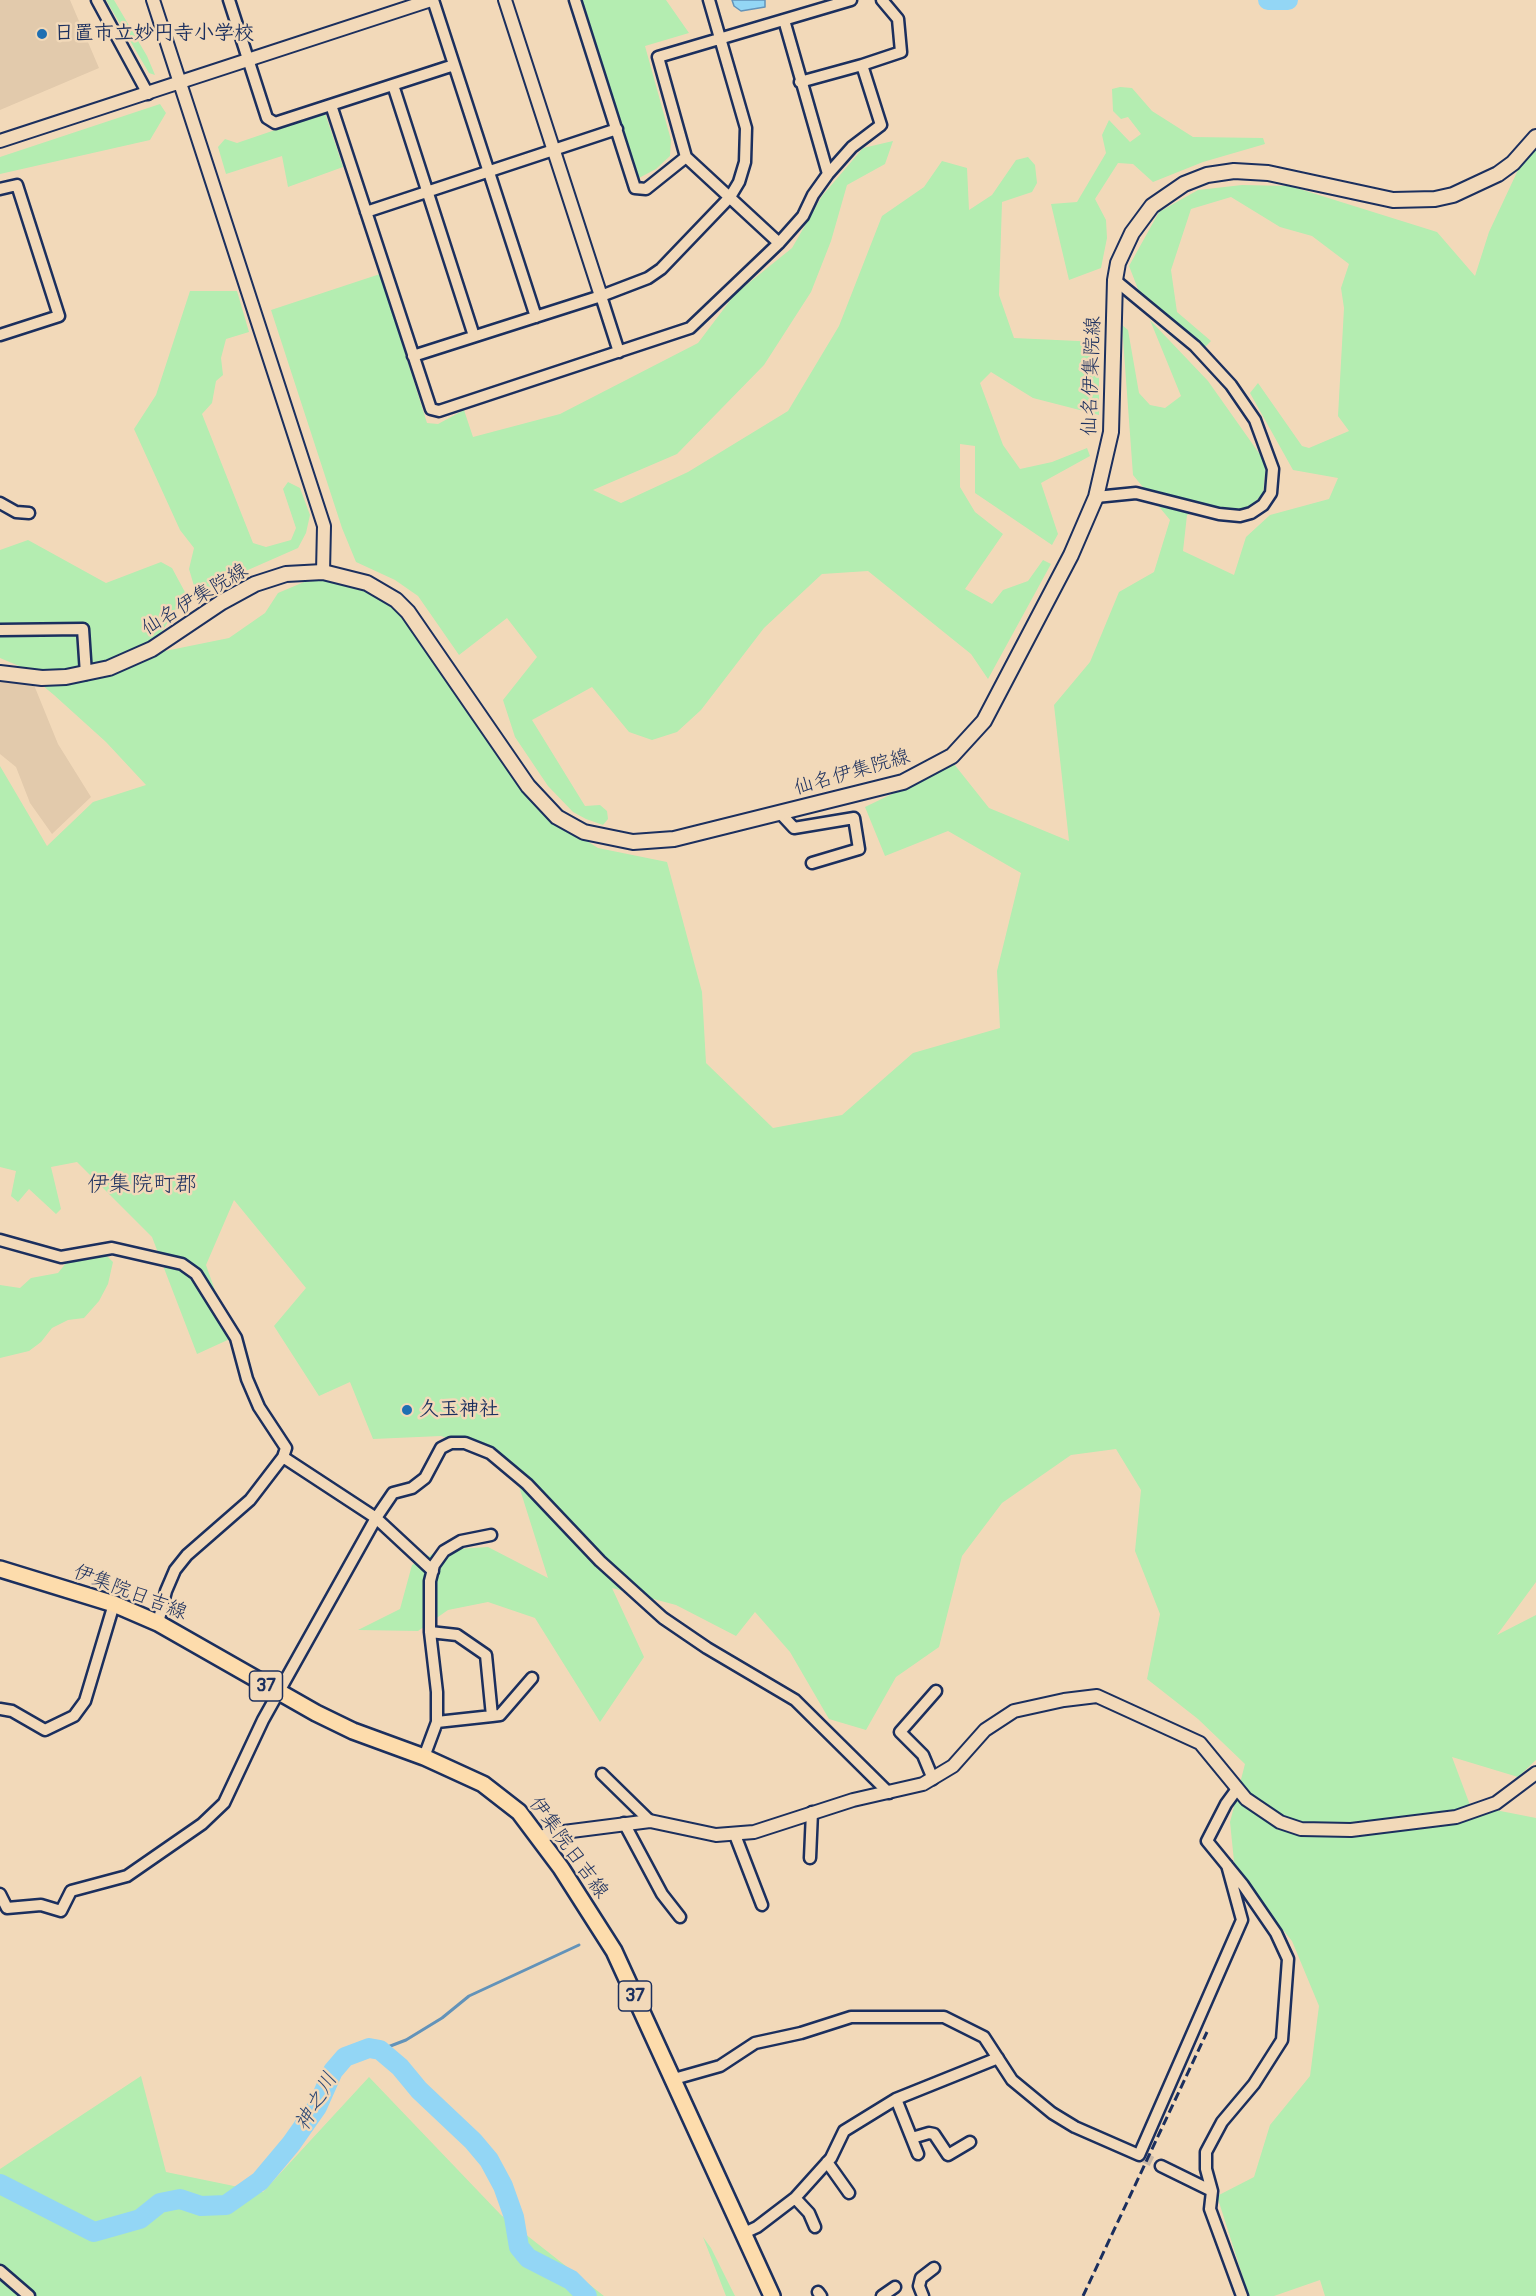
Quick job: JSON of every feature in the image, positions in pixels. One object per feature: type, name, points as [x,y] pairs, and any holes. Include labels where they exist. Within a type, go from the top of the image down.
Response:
[{"type":"main road","name":"仙名伊集院線","points":[[0,673],[42,678],[86,674],[109,668],[152,649],[222,602],[255,584],[286,574],[323,572],[367,583],[396,600],[408,612],[426,633],[528,786],[557,817],[571,826],[615,841],[654,842],[781,814],[903,782],[938,766],[965,745],[984,721],[1071,555],[1096,497],[1111,432],[1116,280],[1124,248],[1141,218],[1167,194],[1195,179],[1234,171],[1268,173],[1393,200],[1435,199],[1453,195],[1498,174],[1513,163],[1536,137]]},
{"type":"main road","name":"伊集院日吉線","points":[[0,1569],[114,1604],[158,1623],[198,1643],[278,1694],[353,1731],[424,1757],[483,1784],[519,1812],[614,1951],[772,2296]]},
{"type":"street","points":[[97,0],[148,94]]},
{"type":"street","points":[[153,0],[324,526],[323,572]]},
{"type":"street","points":[[230,0],[267,118],[275,123],[454,65]]},
{"type":"street","points":[[0,141],[432,0],[536,317]]},
{"type":"street","points":[[505,0],[619,352]]},
{"type":"street","points":[[575,0],[635,188],[646,189],[686,157]]},
{"type":"street","points":[[413,356],[601,296],[648,278],[661,269],[729,197],[739,182],[747,146],[746,128],[709,0]]},
{"type":"street","points":[[779,243],[686,157],[658,57],[851,0]]},
{"type":"street","points":[[800,82],[902,52],[898,19],[882,0]]},
{"type":"street","points":[[784,20],[828,174]]},
{"type":"street","points":[[331,105],[431,409],[439,411],[690,328],[779,243],[803,216],[813,195],[828,174],[852,147],[881,125],[862,65]]},
{"type":"street","points":[[393,85],[474,336]]},
{"type":"street","points":[[366,212],[617,129]]},
{"type":"street","points":[[0,189],[17,185],[59,316],[0,335]]},
{"type":"street","points":[[1096,497],[1136,493],[1220,514],[1240,516],[1251,513],[1263,505],[1271,493],[1273,469],[1255,420],[1231,385],[1195,346],[1116,280]]},
{"type":"street","points":[[0,503],[15,512],[28,513]]},
{"type":"street","points":[[0,630],[83,629],[86,674]]},
{"type":"street","points":[[781,814],[794,828],[854,818],[859,849],[812,863]]},
{"type":"street","points":[[0,1240],[61,1257],[112,1248],[182,1264],[196,1274],[236,1338],[259,1407],[286,1448],[284,1458],[250,1500],[187,1555],[175,1570],[166,1591],[158,1623]]},
{"type":"street","points":[[0,1894],[7,1908],[41,1905],[61,1911],[71,1891],[127,1876],[202,1824],[224,1803],[278,1694],[376,1518],[393,1493],[412,1488],[426,1478],[441,1448],[451,1443],[465,1443],[490,1454],[527,1484],[600,1560],[663,1618],[707,1648],[795,1700],[890,1793]]},
{"type":"street","points":[[284,1458],[376,1518],[433,1571]]},
{"type":"street","points":[[424,1757],[437,1722],[437,1692],[430,1632],[433,1571],[444,1551],[461,1541],[491,1535]]},
{"type":"street","points":[[0,1709],[12,1711],[45,1730],[74,1716],[85,1701],[114,1604]]},
{"type":"street","points":[[430,1632],[458,1635],[486,1655],[492,1716]]},
{"type":"street","points":[[437,1722],[500,1715],[532,1678]]},
{"type":"street","points":[[933,1779],[923,1755],[900,1732],[936,1691]]},
{"type":"street","points":[[539,1839],[548,1834],[650,1821],[716,1835],[754,1832],[853,1800],[924,1784],[953,1766],[985,1730],[1014,1711],[1041,1704],[1097,1696],[1200,1743],[1237,1790],[1262,1812],[1280,1822],[1301,1829],[1352,1830],[1456,1817],[1496,1803],[1536,1773]]},
{"type":"street","points":[[602,1774],[650,1821]]},
{"type":"street","points":[[1237,1790],[1226,1804],[1207,1841],[1276,1933],[1288,1959],[1282,2040],[1254,2084],[1222,2122],[1206,2152],[1206,2169],[1212,2191],[1210,2209],[1242,2296]]},
{"type":"street","points":[[810,1858],[813,1812]]},
{"type":"street","points":[[624,1823],[662,1894],[680,1917]]},
{"type":"street","points":[[735,1835],[762,1905]]},
{"type":"street","points":[[674,2079],[720,2066],[754,2043],[801,2033],[851,2017],[944,2017],[984,2037],[1012,2080],[1052,2113],[1075,2127],[1141,2156],[1242,1920],[1227,1865]]},
{"type":"street","points":[[742,2234],[757,2227],[795,2198],[827,2162],[844,2131],[896,2099],[998,2058]]},
{"type":"street","points":[[896,2099],[918,2154]]},
{"type":"street","points":[[912,2138],[928,2133],[934,2134],[948,2155],[970,2142]]},
{"type":"street","points":[[827,2162],[849,2193]]},
{"type":"street","points":[[1161,2166],[1212,2191]]},
{"type":"street","points":[[795,2198],[809,2213],[815,2227]]},
{"type":"street","points":[[923,2296],[919,2286],[921,2278],[934,2268]]},
{"type":"street","points":[[0,2271],[4,2272],[29,2296]]},
{"type":"street","points":[[882,2296],[895,2287]]},
{"type":"shaded area","name":"日置市立妙円寺小学校","points":[[0,0],[70,0],[99,68],[0,110]]},
{"type":"shaded area","points":[[0,680],[34,685],[58,744],[91,797],[52,834],[30,803],[16,767],[0,754]]},
{"type":"green space","points":[[106,0],[114,0],[147,56],[155,75],[149,73]]},
{"type":"green space","points":[[580,0],[666,0],[689,33],[645,46],[671,140],[670,156],[656,169],[637,179]]},
{"type":"green space","points":[[1132,88],[1152,111],[1193,137],[1263,138],[1265,144],[1203,162],[1153,182],[1133,164],[1118,163],[1095,199],[1106,220],[1107,238],[1101,268],[1069,280],[1051,204],[1077,202],[1106,153],[1102,135],[1109,120],[1130,142],[1141,134],[1128,117],[1121,119],[1113,111],[1112,89]]},
{"type":"green space","points":[[160,104],[166,113],[150,140],[0,174],[0,157]]},
{"type":"green space","points":[[325,113],[343,167],[288,187],[282,156],[226,174],[218,147],[225,139],[237,143]]},
{"type":"green space","points":[[893,141],[885,164],[847,185],[831,241],[811,292],[764,365],[677,454],[593,490],[621,503],[688,472],[788,411],[839,326],[882,216],[924,187],[942,161],[967,168],[969,210],[992,195],[1016,160],[1028,157],[1035,165],[1037,183],[1032,192],[1002,202],[999,295],[1014,338],[1099,342],[1099,415],[1033,398],[991,372],[980,383],[1003,445],[1020,469],[1052,462],[1087,448],[1090,456],[1041,483],[1058,534],[1052,545],[975,493],[975,446],[960,444],[960,487],[975,512],[1003,534],[965,589],[992,604],[1003,590],[1028,581],[1043,560],[1051,564],[988,679],[971,654],[868,571],[822,574],[764,628],[701,710],[677,732],[652,740],[629,732],[592,687],[532,720],[585,806],[600,805],[607,811],[608,819],[603,825],[586,819],[573,812],[548,786],[515,737],[503,700],[537,657],[507,618],[459,655],[418,596],[395,580],[356,562],[342,528],[271,310],[380,274],[427,423],[438,424],[464,410],[473,437],[560,414],[698,343],[735,294],[792,248],[822,196],[863,148]]},
{"type":"green space","points":[[1536,150],[1536,1582],[1497,1635],[1536,1615],[1536,1760],[1518,1777],[1452,1757],[1470,1805],[1536,1818],[1536,2296],[1325,2296],[1320,2280],[1274,2296],[1249,2296],[1217,2196],[1254,2177],[1270,2125],[1310,2076],[1319,2006],[1292,1941],[1235,1871],[1230,1822],[1245,1764],[1198,1719],[1147,1679],[1160,1614],[1135,1551],[1141,1490],[1116,1449],[1071,1455],[1002,1503],[962,1556],[939,1647],[896,1677],[866,1730],[829,1719],[790,1652],[755,1612],[736,1636],[676,1605],[612,1588],[644,1657],[600,1722],[535,1618],[488,1602],[448,1610],[418,1631],[358,1630],[400,1609],[412,1565],[440,1550],[488,1547],[548,1578],[511,1461],[441,1436],[373,1439],[350,1382],[319,1396],[274,1326],[306,1288],[234,1200],[206,1265],[232,1338],[197,1354],[152,1237],[77,1162],[51,1167],[61,1209],[56,1214],[29,1189],[18,1202],[11,1196],[16,1171],[0,1167],[0,766],[47,846],[93,802],[146,785],[106,742],[54,695],[19,666],[0,658],[0,550],[28,540],[106,583],[161,562],[172,568],[186,594],[157,639],[165,651],[229,638],[265,613],[278,593],[304,582],[332,579],[372,592],[403,614],[520,785],[546,815],[598,848],[667,862],[702,992],[706,1063],[773,1128],[842,1115],[913,1053],[1000,1028],[997,971],[1021,873],[948,831],[885,856],[865,807],[954,764],[989,808],[1069,841],[1054,705],[1090,662],[1119,592],[1154,572],[1170,520],[1133,475],[1122,325],[1128,330],[1139,393],[1150,405],[1165,408],[1181,396],[1150,320],[1208,381],[1266,463],[1263,494],[1247,509],[1211,507],[1187,515],[1183,551],[1234,575],[1246,537],[1270,515],[1329,499],[1338,478],[1293,470],[1250,393],[1258,383],[1302,446],[1309,448],[1349,431],[1338,416],[1344,308],[1341,288],[1349,264],[1312,236],[1280,227],[1231,197],[1191,209],[1171,270],[1177,312],[1211,341],[1205,347],[1138,289],[1129,266],[1159,212],[1198,190],[1242,185],[1290,186],[1437,232],[1475,276],[1489,232],[1525,155]]},
{"type":"green space","points":[[190,291],[237,291],[249,332],[226,339],[221,358],[223,375],[216,381],[212,403],[202,414],[253,543],[266,547],[291,540],[296,528],[283,489],[288,482],[300,488],[310,515],[306,533],[298,548],[232,577],[197,596],[189,569],[194,548],[180,530],[134,429],[156,395]]},
{"type":"green space","points":[[106,1255],[113,1262],[108,1284],[99,1301],[84,1318],[68,1320],[52,1328],[41,1342],[29,1351],[0,1358],[0,1285],[20,1288],[31,1278],[58,1273],[66,1263]]},
{"type":"green space","points":[[141,2076],[166,2172],[263,2192],[369,2077],[501,2215],[604,2296],[0,2296],[0,2169]]},
{"type":"green space","points":[[703,2237],[711,2248],[735,2296],[726,2296]]},
{"type":"water","points":[[732,0],[765,0],[765,7],[741,11],[734,6]]},
{"type":"waterway","points":[[1268,0],[1288,0]]},
{"type":"waterway","points":[[380,2050],[406,2040],[442,2018],[469,1996],[579,1945]]},
{"type":"waterway","name":"神之川","points":[[0,2184],[94,2232],[140,2219],[160,2203],[180,2199],[201,2206],[226,2205],[260,2181],[291,2144],[317,2107],[333,2071],[345,2057],[369,2048],[380,2050],[400,2067],[419,2090],[473,2141],[489,2160],[503,2186],[514,2217],[519,2247],[528,2258],[571,2280],[587,2296]]},
{"type":"tunnel","points":[[1143,2157],[1161,2166]]},
{"type":"railway","points":[[1083,2296],[1207,2032]]},
{"type":"place","name":"日置市立妙円寺小学校","points":[[42,34]]},
{"type":"place","name":"久玉神社","points":[[407,1410]]},
{"type":"district","name":"伊集院町郡","points":[[142,1185]]}]
